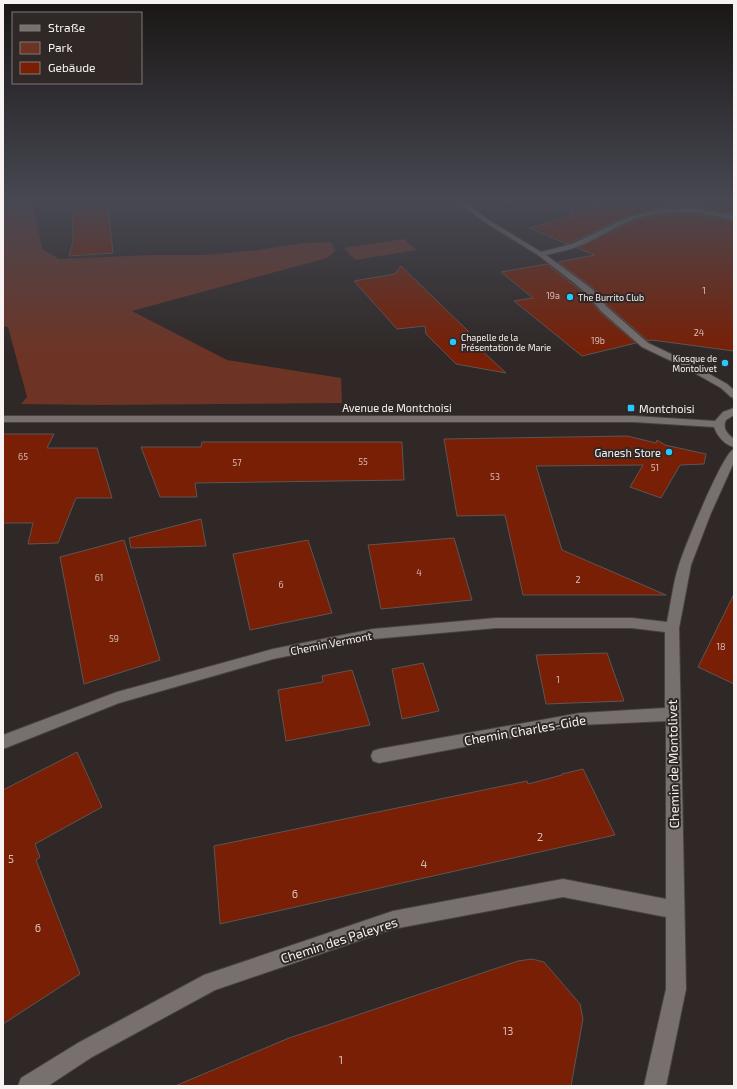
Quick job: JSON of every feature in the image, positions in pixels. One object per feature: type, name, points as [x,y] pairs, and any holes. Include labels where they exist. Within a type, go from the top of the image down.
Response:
[{"type":"street","points":[[535,251],[589,291],[604,309],[645,345],[687,365],[724,386],[734,395]]},
{"type":"street","points":[[540,254],[552,251]]},
{"type":"street","points":[[734,411],[726,413],[718,424],[724,437],[734,444]]},
{"type":"street","name":"Avenue de Montchoisi","points":[[3,419],[634,419],[718,424]]},
{"type":"street","name":"Chemin de Montolivet","points":[[655,1086],[676,989],[672,628],[685,566],[705,513],[734,452]]},
{"type":"street","name":"Chemin Vermont","points":[[3,742],[117,698],[273,654],[373,634],[496,624],[632,623],[672,628]]},
{"type":"street","name":"Chemin Charles-Gide","points":[[379,756],[580,719],[673,714]]},
{"type":"street","name":"Chemin des Paleyres","points":[[29,1086],[85,1050],[211,982],[393,920],[563,888],[675,910]]},
{"type":"green space","points":[[3,251],[45,251],[59,259],[152,255],[205,255],[249,251],[335,251],[327,258],[132,311],[227,360],[341,378],[342,403],[100,405],[21,404],[27,397],[8,327],[3,326]]},
{"type":"green space","points":[[347,251],[412,251],[355,260]]},
{"type":"building","points":[[70,251],[113,251],[113,253],[69,256]]},
{"type":"building","points":[[584,251],[734,251],[734,351],[652,340],[648,341],[608,306],[593,288],[558,262],[595,255]]},
{"type":"building","points":[[547,264],[585,294],[600,312],[636,343],[582,356],[514,301],[533,298],[501,272]]},
{"type":"building","points":[[401,266],[469,332],[463,333],[506,373],[456,364],[426,334],[425,326],[397,329],[354,281],[395,274]]},
{"type":"building","points":[[3,434],[54,434],[47,448],[97,448],[112,498],[76,498],[58,543],[28,544],[33,523],[3,523]]},
{"type":"building","points":[[627,436],[656,443],[657,440],[665,445],[706,454],[704,464],[680,465],[661,498],[630,487],[643,465],[536,466],[562,550],[666,595],[523,595],[505,515],[457,516],[444,439]]},
{"type":"building","points":[[202,442],[402,442],[404,480],[195,483],[197,497],[160,497],[141,447],[201,447]]},
{"type":"building","points":[[201,519],[206,546],[131,548],[129,538]]},
{"type":"building","points":[[454,538],[472,600],[381,609],[368,545]]},
{"type":"building","points":[[124,540],[160,660],[84,684],[60,557]]},
{"type":"building","points":[[308,540],[332,613],[250,630],[233,554]]},
{"type":"building","points":[[734,594],[734,684],[698,667]]},
{"type":"building","points":[[607,653],[624,701],[546,704],[536,655]]},
{"type":"building","points":[[423,663],[439,711],[402,719],[392,669]]},
{"type":"building","points":[[352,670],[370,725],[286,741],[278,690],[323,682],[322,676]]},
{"type":"building","points":[[77,752],[102,807],[35,844],[40,857],[36,860],[80,974],[3,1024],[3,790]]},
{"type":"building","points":[[583,769],[615,835],[220,924],[214,846],[527,781],[528,784]]},
{"type":"building","points":[[532,959],[544,962],[580,1004],[583,1019],[571,1086],[175,1086],[289,1038],[518,961]]},
{"type":"place","name":"The Burrito Club","points":[[570,297]]},
{"type":"place","name":"Chapelle de la Présentation de Marie","points":[[453,342]]},
{"type":"place","name":"Kiosque de Montolivet","points":[[725,363]]},
{"type":"place","name":"Montchoisi","points":[[631,408]]},
{"type":"place","name":"Ganesh Store","points":[[669,452]]}]
